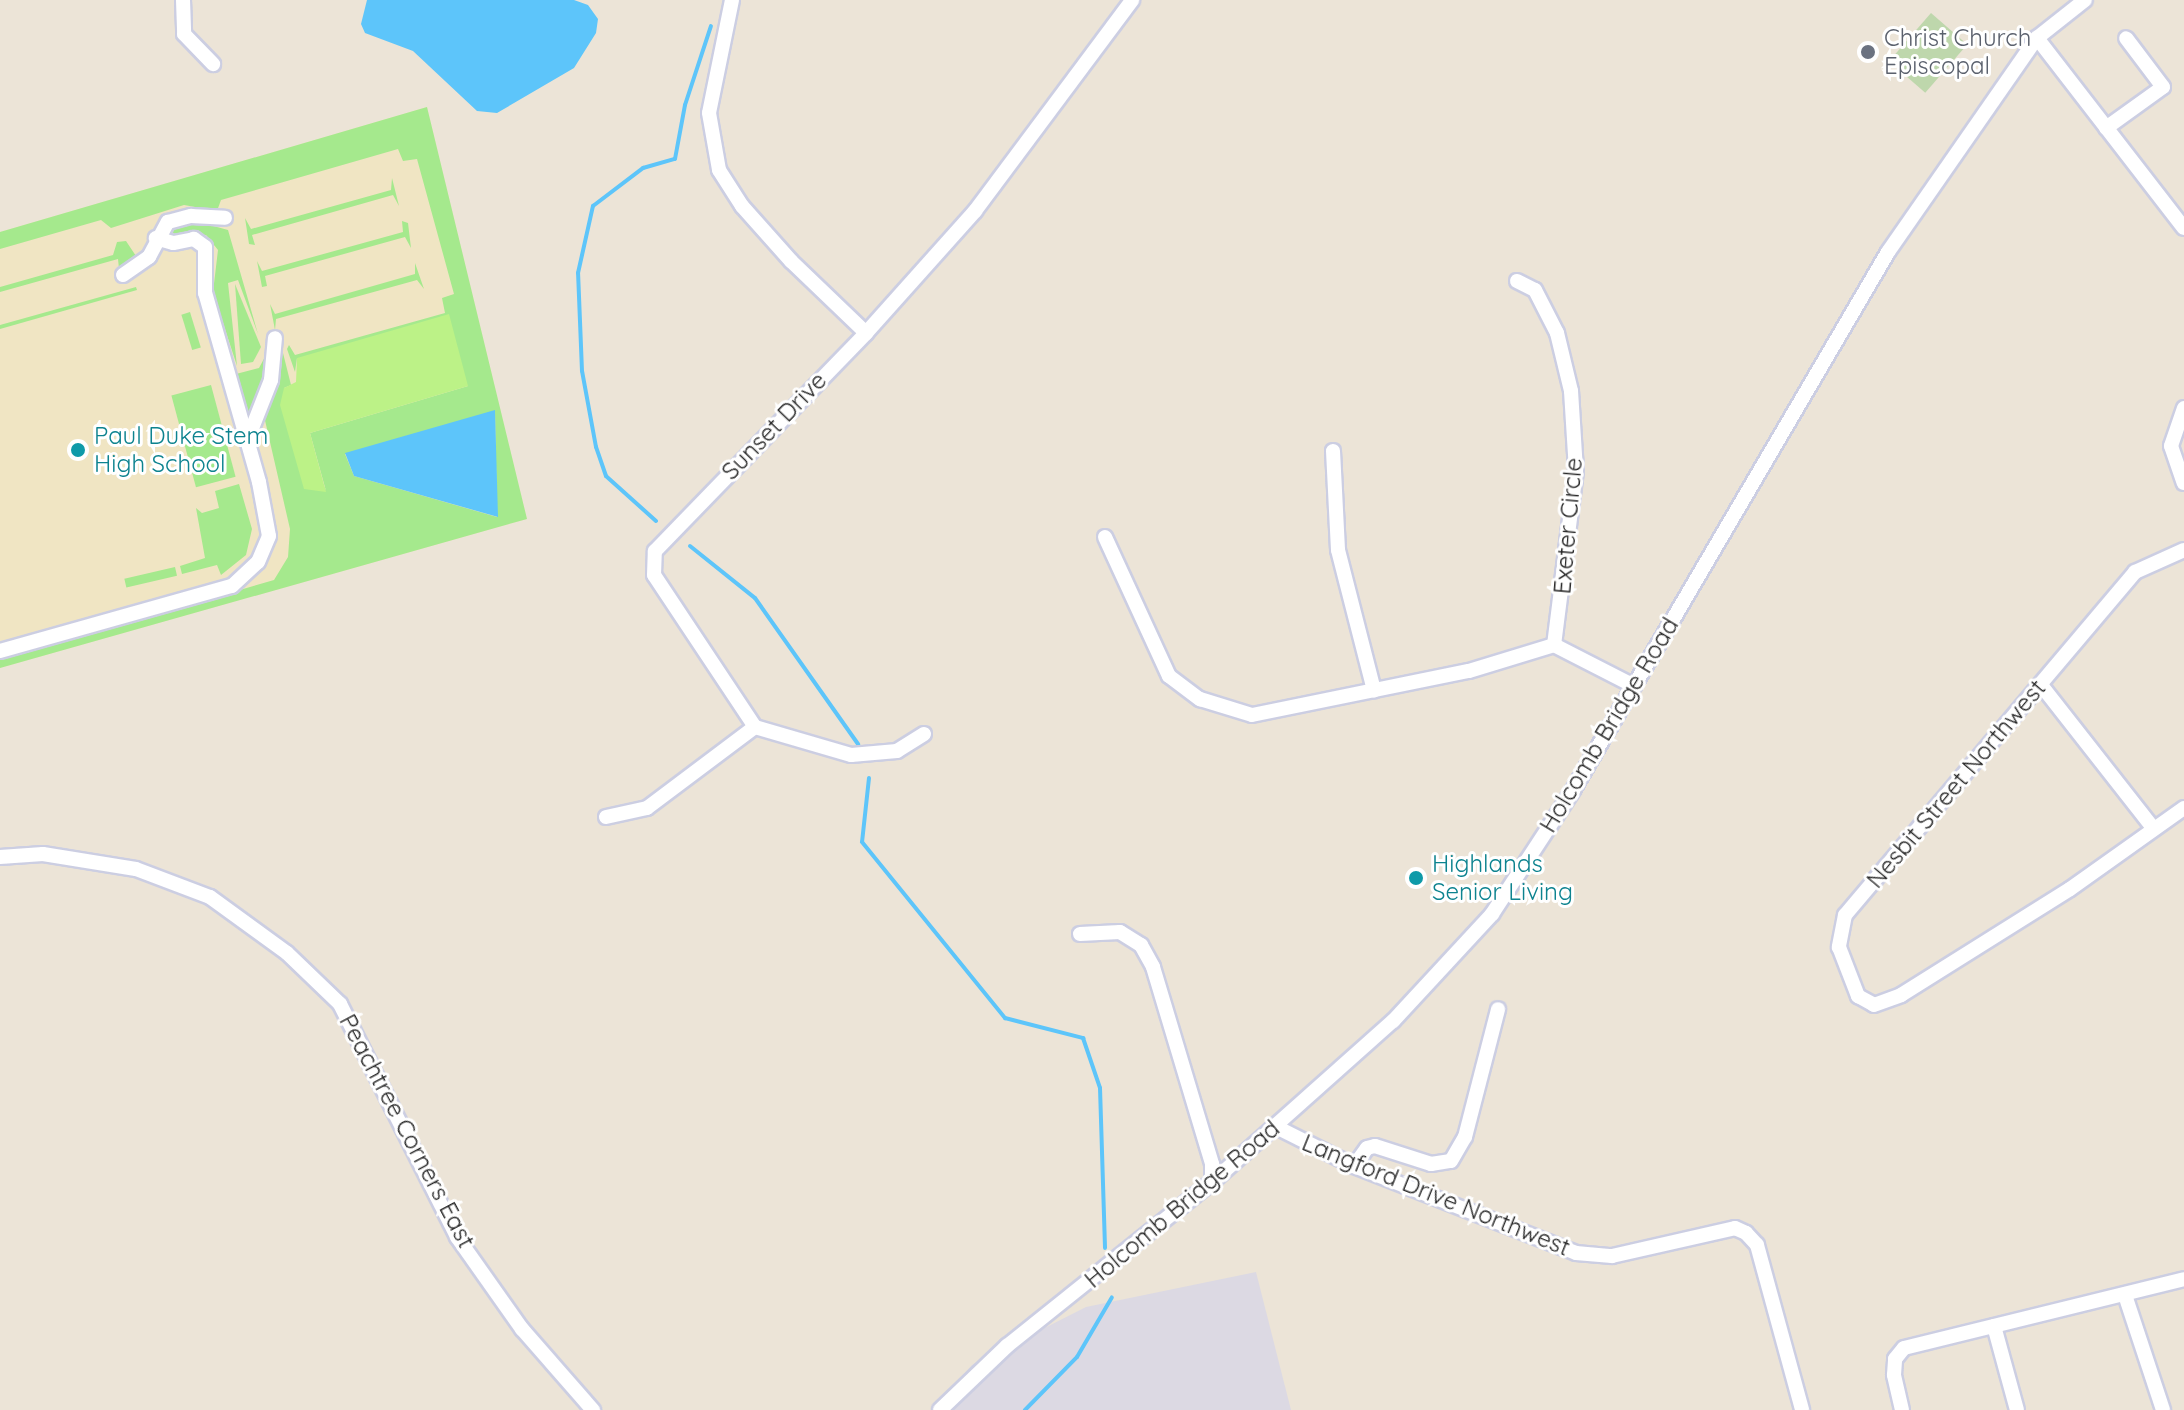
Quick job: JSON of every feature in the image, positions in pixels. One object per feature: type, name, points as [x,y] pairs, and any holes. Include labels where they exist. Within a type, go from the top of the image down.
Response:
[{"type":"street","points":[[183,0],[184,34],[213,64]]},
{"type":"street","points":[[732,0],[709,113],[719,170],[781,250],[866,333]]},
{"type":"street","name":"Sunset Drive","points":[[755,727],[654,575],[655,551],[866,333],[975,211],[1132,0]]},
{"type":"street","name":"Holcomb Bridge Road","points":[[940,1410],[1007,1346],[1212,1182],[1393,1021],[1476,934],[1573,790],[1888,252],[2037,38],[2085,0]]},
{"type":"street","points":[[2037,38],[2184,228]]},
{"type":"street","points":[[2106,128],[2163,87],[2126,38]]},
{"type":"street","points":[[123,275],[149,257],[156,238],[168,222],[191,216],[225,218]]},
{"type":"street","points":[[0,651],[232,586],[247,576],[269,536],[247,441],[205,293],[205,247],[194,239],[173,243],[156,238]]},
{"type":"street","name":"Exeter Circle","points":[[1517,281],[1535,290],[1557,333],[1571,391],[1576,471],[1554,645]]},
{"type":"street","points":[[247,441],[271,380],[275,338]]},
{"type":"street","points":[[2184,408],[2171,446],[2184,483]]},
{"type":"street","points":[[1333,451],[1338,550],[1374,690]]},
{"type":"street","points":[[1105,537],[1169,676],[1200,699],[1252,715],[1469,671],[1554,645],[1634,686]]},
{"type":"street","name":"Nesbit Street Northwest","points":[[2184,550],[2135,572],[1842,920],[1842,964],[1862,1001],[1880,1005],[2070,889],[2184,808]]},
{"type":"street","points":[[2041,685],[2153,828]]},
{"type":"street","points":[[606,817],[647,808],[755,727],[851,755],[897,751],[924,734]]},
{"type":"street","name":"Peachtree Corners East","points":[[0,857],[43,854],[136,869],[210,897],[287,953],[340,1004],[457,1237],[522,1329],[593,1410]]},
{"type":"street","points":[[1080,934],[1120,932],[1141,945],[1153,967],[1212,1164],[1212,1182]]},
{"type":"street","points":[[1354,1166],[1367,1148],[1375,1146],[1431,1164],[1451,1161],[1465,1137],[1498,1009]]},
{"type":"street","name":"Langford Drive Northwest","points":[[1274,1126],[1354,1166],[1576,1253],[1612,1256],[1735,1228],[1746,1233],[1757,1245],[1802,1410]]},
{"type":"street","points":[[1902,1410],[1894,1375],[1895,1359],[1904,1348],[2184,1279]]},
{"type":"street","points":[[2125,1295],[2163,1410]]},
{"type":"street","points":[[1994,1326],[2017,1410]]},
{"type":"shaded area","points":[[427,107],[527,519],[0,668],[0,232]]},
{"type":"shaded area","points":[[1256,1272],[1291,1410],[932,1410],[972,1365],[1086,1307]]},
{"type":"green space","points":[[1931,13],[1967,44],[1925,93],[1889,61]]},
{"type":"green space","points":[[427,107],[527,519],[0,668],[0,660],[274,580],[288,557],[290,529],[264,416],[283,353],[291,385],[284,388],[326,491],[310,433],[468,386],[297,358],[295,372],[287,349],[289,345],[295,355],[445,313],[442,298],[454,294],[417,159],[403,161],[398,149],[221,200],[217,211],[184,205],[111,228],[101,220],[0,249],[0,232]],"holes":[[[495,411],[497,517],[354,476],[345,454]]]},
{"type":"green space","points":[[392,178],[399,206],[393,195],[252,235],[255,245],[249,244],[245,218],[251,229],[391,190]]},
{"type":"green space","points":[[195,221],[228,230],[258,334],[238,280],[228,283],[237,366],[213,292],[218,250],[206,235],[175,235],[171,230]]},
{"type":"green space","points":[[402,221],[408,223],[411,248],[405,237],[265,276],[267,286],[262,287],[257,261],[262,271],[403,232]]},
{"type":"green space","points":[[126,241],[136,256],[128,267],[119,269],[118,259],[0,292],[0,287],[113,255],[117,242]]},
{"type":"green space","points":[[415,263],[424,289],[417,280],[276,319],[275,330],[270,304],[275,314],[415,274]]},
{"type":"green space","points":[[235,284],[261,347],[253,362],[241,364]]},
{"type":"green space","points":[[136,287],[137,290],[0,329],[0,325]]},
{"type":"green space","points":[[190,312],[201,347],[192,350],[181,315]]},
{"type":"green space","points":[[449,314],[468,386],[310,433],[326,492],[304,489],[280,405],[284,388],[296,382],[297,358]]},
{"type":"green space","points":[[266,355],[268,374],[248,419],[236,374],[259,368]]},
{"type":"green space","points":[[211,385],[236,477],[196,487],[171,396]]},
{"type":"green space","points":[[239,484],[252,529],[246,555],[221,575],[217,565],[182,574],[180,566],[205,558],[196,508],[202,513],[219,508],[215,491]]},
{"type":"green space","points":[[175,567],[177,576],[126,587],[124,579]]},
{"type":"water","points":[[367,0],[574,0],[588,5],[598,19],[596,33],[574,68],[497,113],[477,111],[413,51],[365,33],[361,24]]},
{"type":"water","points":[[495,410],[498,517],[354,476],[345,453]]},
{"type":"waterway","points":[[656,521],[606,476],[596,447],[582,371],[578,273],[593,206],[643,168],[675,159],[685,105],[711,26]]},
{"type":"waterway","points":[[690,546],[755,598],[858,744]]},
{"type":"waterway","points":[[869,778],[862,842],[1005,1018],[1083,1038],[1100,1088],[1105,1248]]},
{"type":"waterway","points":[[1025,1410],[1077,1357],[1112,1297]]},
{"type":"place","name":"Christ Church Episcopal","points":[[1868,52]]},
{"type":"place","name":"Paul Duke Stem High School","points":[[78,450]]},
{"type":"place","name":"Highlands Senior Living","points":[[1416,878]]}]
